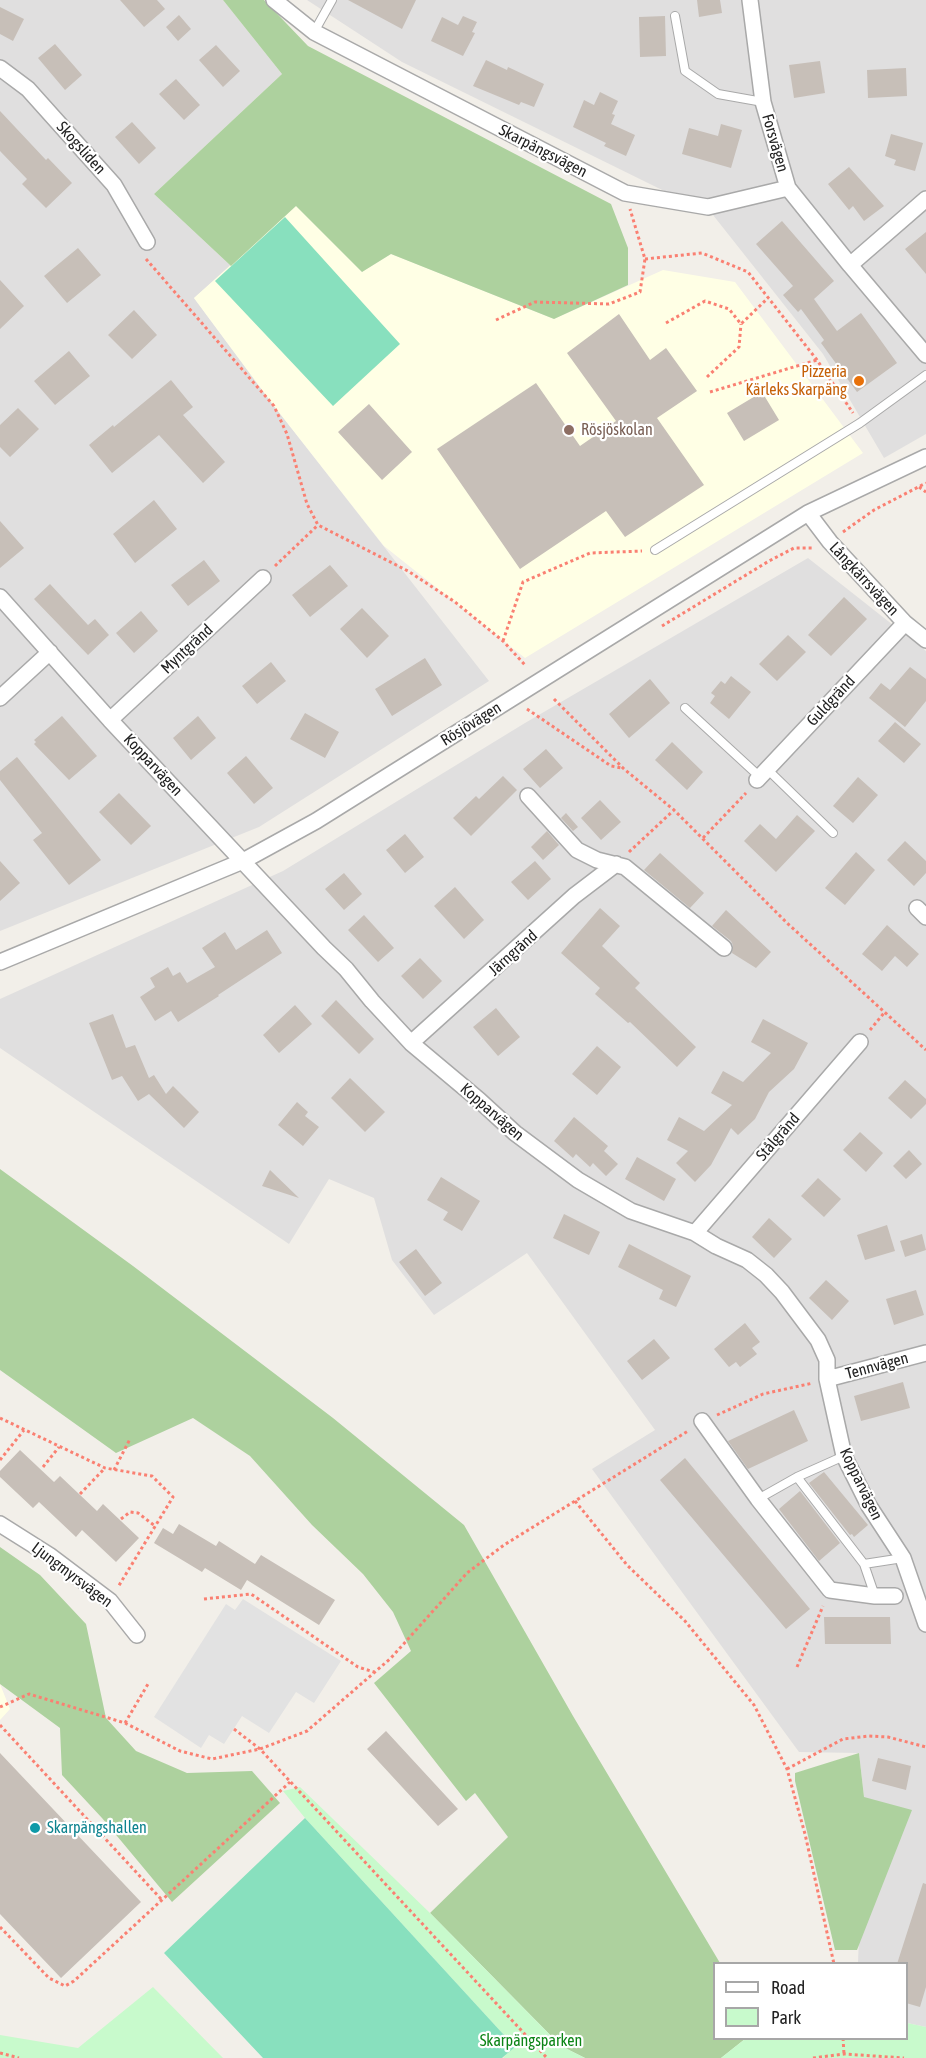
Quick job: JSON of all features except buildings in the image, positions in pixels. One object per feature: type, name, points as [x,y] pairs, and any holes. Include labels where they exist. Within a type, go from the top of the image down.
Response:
[{"type":"street","name":"Skarpängsvägen","points":[[274,0],[314,32],[625,193],[708,207],[788,188]]},
{"type":"street","name":"Forsvägen","points":[[750,0],[763,102],[788,188],[926,355]]},
{"type":"street","name":"Skogsliden","points":[[0,68],[28,88],[114,185],[147,242]]},
{"type":"street","points":[[850,265],[926,199]]},
{"type":"street","name":"Rösjövägen","points":[[0,962],[243,861],[316,821],[808,513],[926,457]]},
{"type":"street","name":"Långkärrsvägen","points":[[808,513],[830,542],[905,623],[926,640]]},
{"type":"street","name":"Myntgränd","points":[[110,720],[263,578]]},
{"type":"street","name":"Kopparvägen","points":[[0,597],[110,720],[346,969],[411,1043],[515,1133],[578,1180],[632,1211],[695,1233],[747,1260],[782,1292],[818,1340],[827,1360],[827,1379],[844,1456],[869,1506],[903,1558],[926,1624]]},
{"type":"street","name":"Guldgränd","points":[[761,776],[905,623]]},
{"type":"street","points":[[0,698],[50,652]]},
{"type":"street","points":[[528,796],[577,850],[597,860],[625,867],[724,948]]},
{"type":"street","name":"Järngränd","points":[[411,1043],[574,897],[616,864]]},
{"type":"street","name":"Stålgränd","points":[[695,1233],[860,1042]]},
{"type":"street","name":"Tennvägen","points":[[827,1379],[926,1353]]},
{"type":"street","points":[[702,1421],[758,1499],[830,1590],[875,1596],[895,1596]]},
{"type":"street","name":"Ljungmyrsvägen","points":[[0,1524],[49,1555],[110,1600],[137,1635]]},
{"type":"lane","points":[[314,32],[332,0]]},
{"type":"lane","points":[[675,16],[685,70],[718,94],[763,102]]},
{"type":"lane","points":[[655,550],[860,423],[926,375]]},
{"type":"lane","points":[[685,708],[761,776],[833,833]]},
{"type":"lane","points":[[758,1499],[796,1477],[844,1456]]},
{"type":"lane","points":[[796,1477],[864,1564],[875,1596]]},
{"type":"lane","points":[[864,1564],[903,1558]]},
{"type":"path","points":[[496,320],[535,302],[609,304],[639,292],[645,259],[625,193]]},
{"type":"path","points":[[147,242],[142,254],[274,406],[287,434],[307,504],[318,525],[408,571],[455,602],[503,641],[525,665]]},
{"type":"path","points":[[645,259],[702,253],[748,272],[817,360],[860,423]]},
{"type":"path","points":[[707,377],[739,347],[741,324],[768,298]]},
{"type":"path","points":[[666,323],[705,301],[729,309],[741,324]]},
{"type":"path","points":[[710,392],[817,360]]},
{"type":"path","points":[[919,486],[926,492]]},
{"type":"path","points":[[263,578],[318,525]]},
{"type":"path","points":[[503,641],[523,582],[590,553],[655,550]]},
{"type":"path","points":[[554,699],[624,769],[674,810],[787,923],[926,1050]]},
{"type":"path","points":[[527,709],[611,766],[624,769]]},
{"type":"path","points":[[703,839],[761,776]]},
{"type":"path","points":[[616,864],[674,810]]},
{"type":"path","points":[[860,1042],[884,1013]]},
{"type":"path","points":[[0,1707],[29,1694],[125,1723],[180,1751],[212,1759],[260,1749],[307,1731],[391,1658],[467,1573],[504,1545],[702,1421],[763,1394],[827,1379]]},
{"type":"path","points":[[0,1418],[105,1468],[152,1476],[173,1497],[110,1600]]},
{"type":"path","points":[[0,1460],[24,1430]]},
{"type":"path","points":[[114,1470],[130,1439]]},
{"type":"path","points":[[43,1467],[59,1447]]},
{"type":"path","points":[[80,1494],[105,1468]]},
{"type":"path","points":[[575,1501],[627,1565],[685,1622],[754,1705],[787,1769],[805,1834],[834,1962]]},
{"type":"path","points":[[121,1519],[130,1512],[138,1513],[155,1526]]},
{"type":"path","points":[[796,1667],[830,1590]]},
{"type":"path","points":[[204,1599],[251,1594],[358,1667],[374,1672]]},
{"type":"path","points":[[125,1723],[148,1684]]},
{"type":"path","points":[[0,1725],[161,1899]]},
{"type":"path","points":[[234,1729],[260,1749],[547,2058]]},
{"type":"path","points":[[787,1769],[843,1739],[869,1736],[888,1737],[926,1747]]},
{"type":"path","points":[[0,1927],[49,1978],[65,1986],[74,1981],[290,1782]]},
{"type":"path","points":[[843,2040],[844,2054]]},
{"type":"path","points":[[0,2053],[19,2058]]},
{"type":"path","points":[[813,2058],[844,2054],[904,2058]]},
{"type":"shaded area","points":[[0,0],[223,0],[282,74],[154,194],[231,266],[194,298],[274,406],[489,681],[259,827],[0,931]]},
{"type":"shaded area","points":[[307,0],[926,0],[926,434],[884,458],[823,354],[713,215],[402,62]]},
{"type":"shaded area","name":"Rösjöskolan","points":[[296,206],[362,272],[391,254],[554,319],[663,270],[735,282],[863,453],[525,658],[384,546],[274,406],[194,298]]},
{"type":"shaded area","points":[[808,558],[926,651],[926,2027],[908,2023],[908,1962],[858,1962],[864,1797],[859,1753],[799,1752],[592,1469],[655,1430],[527,1253],[434,1315],[392,1260],[374,1198],[329,1179],[289,1244],[0,1048],[0,999],[283,871],[525,723]]},
{"type":"shaded area","points":[[243,1599],[341,1661],[314,1703],[296,1692],[269,1733],[242,1716],[224,1744],[209,1735],[201,1748],[154,1717],[226,1604],[235,1610]]},
{"type":"shaded area","points":[[0,1684],[10,1709],[0,1720]]},
{"type":"green space","points":[[223,0],[264,0],[308,46],[611,204],[628,248],[628,285],[554,319],[391,254],[362,272],[296,206],[231,266],[154,194],[282,74]]},
{"type":"green space","points":[[285,217],[400,344],[333,406],[215,281]]},
{"type":"green space","points":[[0,1169],[133,1266],[333,1418],[464,1525],[573,1716],[719,1962],[713,1962],[713,2040],[744,2040],[721,2058],[585,2058],[561,2046],[430,1913],[508,1837],[475,1793],[466,1801],[374,1683],[411,1651],[393,1612],[363,1574],[312,1525],[250,1456],[193,1418],[116,1453],[0,1370]]},
{"type":"green space","points":[[0,1547],[40,1575],[86,1624],[106,1718],[136,1751],[187,1773],[252,1771],[280,1803],[172,1902],[102,1818],[62,1775],[60,1728],[0,1684]]},
{"type":"green space","points":[[859,1753],[864,1797],[912,1810],[857,1950],[835,1950],[795,1773]]},
{"type":"green space","name":"Skarpängsparken","points":[[300,1787],[430,1913],[561,2046],[585,2058],[503,2058],[514,2046],[305,1818],[283,1791]]},
{"type":"green space","points":[[305,1818],[515,2047],[502,2058],[263,2058],[164,1953]]},
{"type":"green space","points":[[153,1987],[223,2058],[0,2058],[0,2035],[78,2048]]},
{"type":"green space","points":[[908,2023],[926,2027],[926,2058],[721,2058],[744,2040],[908,2040]]},
{"type":"place","name":"Pizzeria Kärleks Skarpäng","points":[[859,381]]},
{"type":"place","name":"Rösjöskolan","points":[[569,430]]},
{"type":"place","name":"Skarpängshallen","points":[[35,1828]]}]
